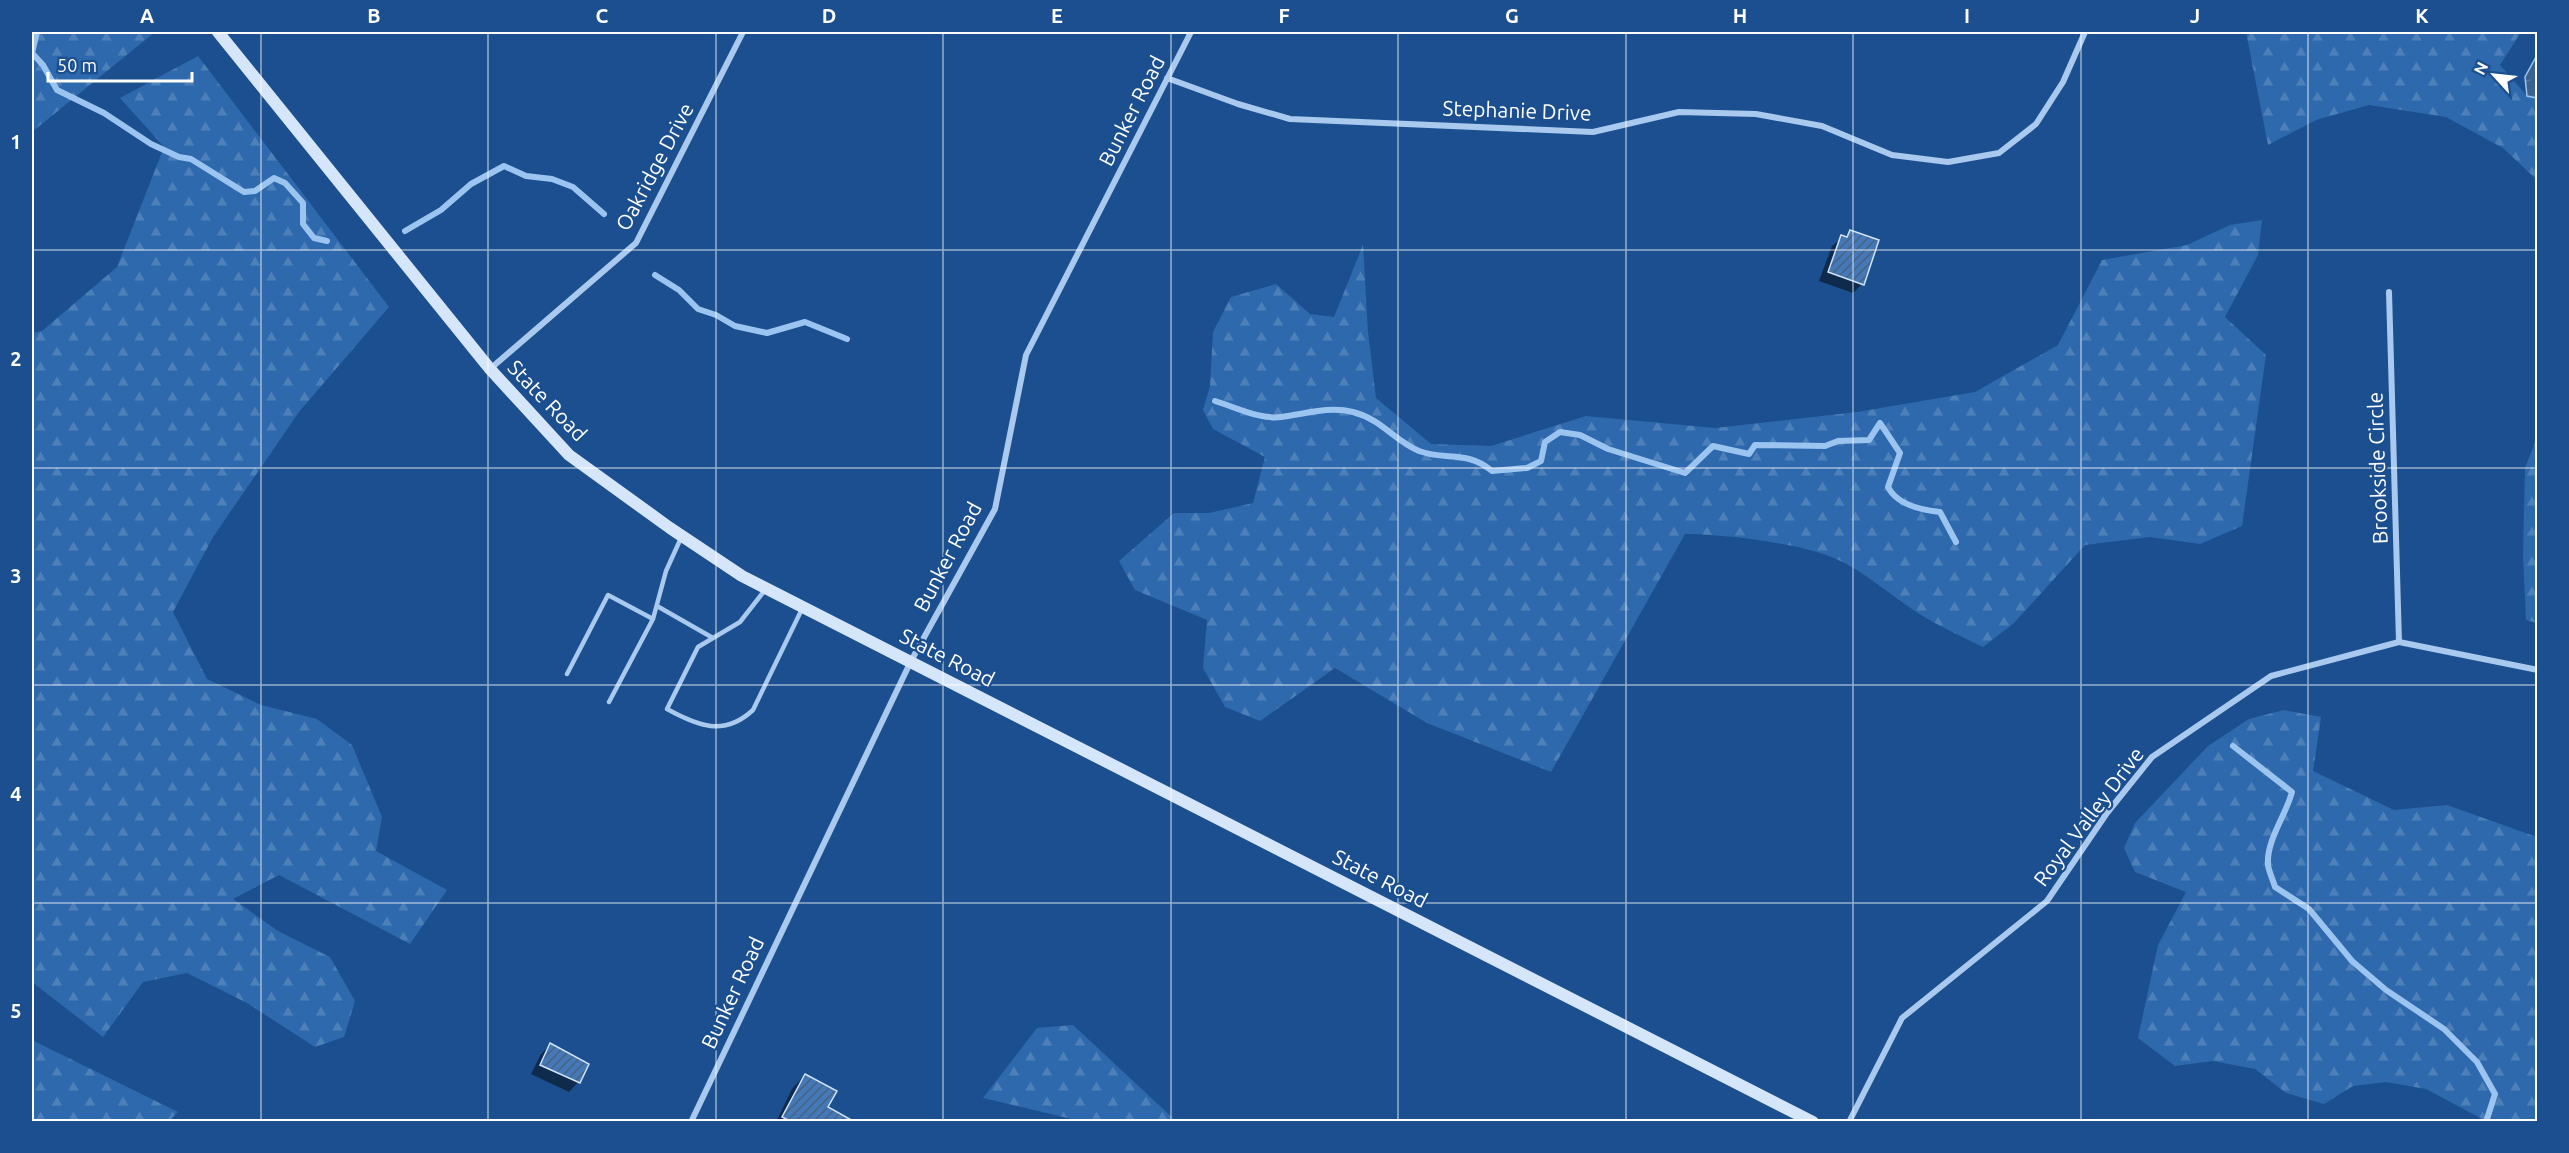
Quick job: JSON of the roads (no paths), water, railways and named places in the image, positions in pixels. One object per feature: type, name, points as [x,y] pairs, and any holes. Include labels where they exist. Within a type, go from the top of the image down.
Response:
[{"type":"main road","name":"State Road","points":[[218,32],[490,369],[569,455],[682,536],[742,576],[1813,1122]]},
{"type":"street","name":"Oakridge Drive","points":[[490,369],[636,243],[743,32]]},
{"type":"street","name":"Bunker Road","points":[[691,1122],[911,661],[995,508],[1026,355],[1191,32]]},
{"type":"street","name":"Stephanie Drive","points":[[1167,78],[1238,104],[1290,119],[1593,132],[1678,112],[1756,114],[1822,126],[1892,155],[1948,162],[1999,153],[2036,124],[2063,82],[2085,32]]},
{"type":"street","name":"Brookside Circle","points":[[2389,292],[2399,642]]},
{"type":"street","name":"Royal Valley Drive","points":[[1849,1122],[1902,1018],[2047,901],[2107,813],[2152,757],[2271,676],[2399,642],[2538,670]]},
{"type":"lane","points":[[609,702],[653,619],[666,571],[682,536]]},
{"type":"lane","points":[[766,588],[740,622],[698,646],[667,708],[689,721],[711,728],[740,722],[753,710],[803,607]]},
{"type":"lane","points":[[567,674],[608,595],[653,619]]},
{"type":"lane","points":[[657,606],[713,638]]},
{"type":"water","points":[[2537,55],[2537,98],[2527,96],[2525,77]]},
{"type":"waterway","points":[[37,32],[32,53],[43,65],[57,90],[104,113],[151,144],[179,157],[191,159],[244,192],[255,191],[274,178],[285,183],[303,203],[303,224],[314,238],[327,241]]},
{"type":"waterway","points":[[405,231],[441,210],[471,184],[504,166],[526,176],[552,179],[573,187],[604,214]]},
{"type":"waterway","points":[[655,275],[679,290],[698,309],[716,315],[735,326],[767,333],[805,322],[847,339]]},
{"type":"waterway","points":[[1215,401],[1265,417],[1281,417],[1326,410],[1353,412],[1372,420],[1419,451],[1474,460],[1492,471],[1527,468],[1541,461],[1545,442],[1560,432],[1580,435],[1608,449],[1685,473],[1713,446],[1749,454],[1755,445],[1825,446],[1838,441],[1869,440],[1880,423],[1900,453],[1888,487],[1903,502],[1925,510],[1940,512],[1956,542]]},
{"type":"waterway","points":[[2233,746],[2292,792],[2273,837],[2268,856],[2275,887],[2309,909],[2352,961],[2386,990],[2444,1029],[2477,1062],[2495,1094],[2486,1122]]}]
